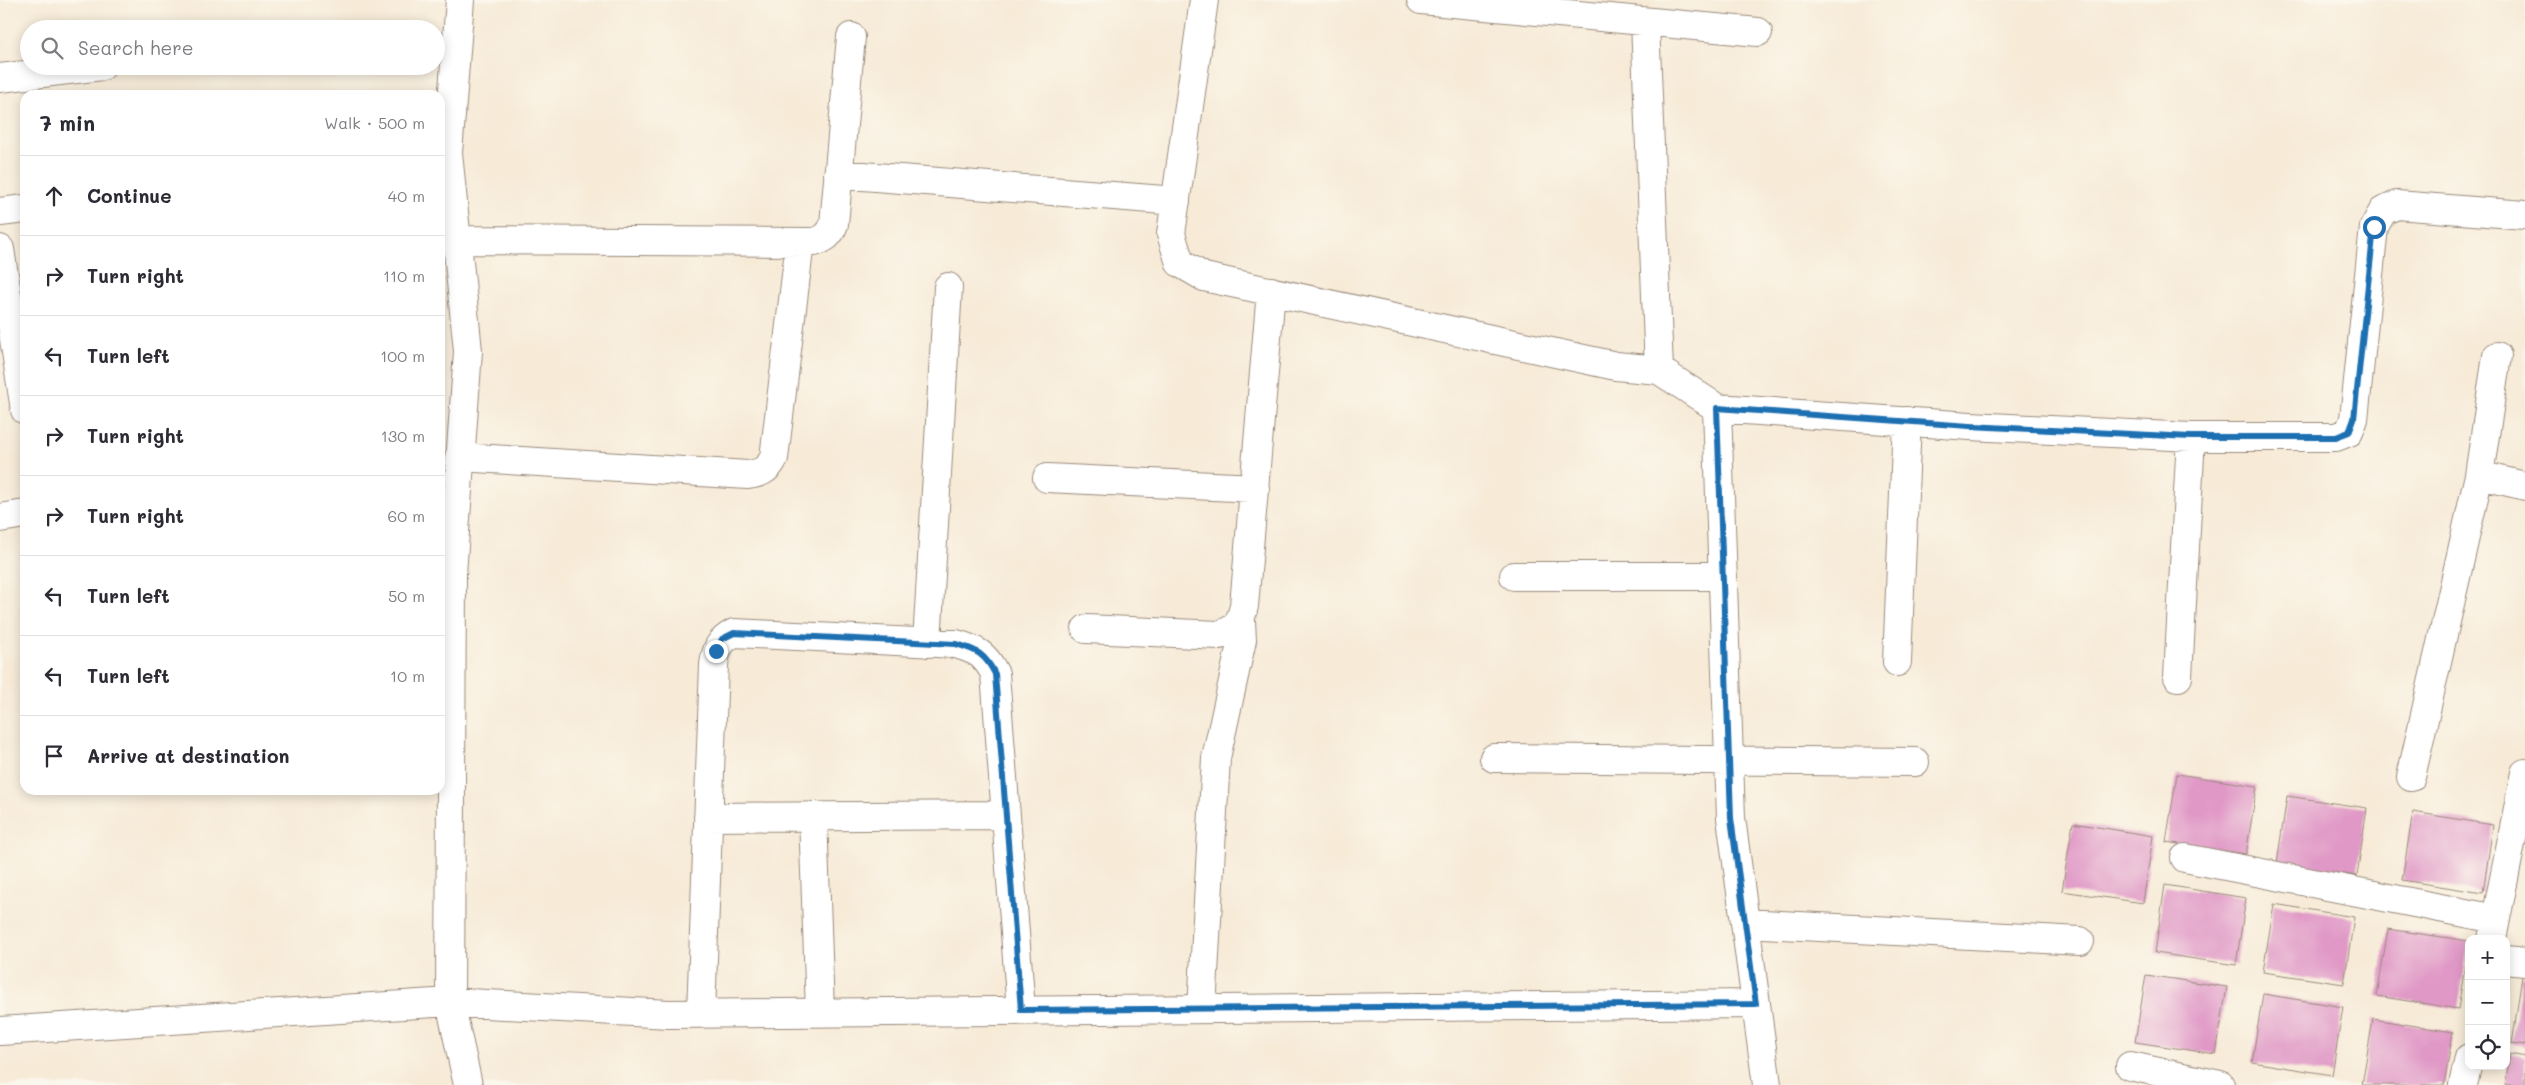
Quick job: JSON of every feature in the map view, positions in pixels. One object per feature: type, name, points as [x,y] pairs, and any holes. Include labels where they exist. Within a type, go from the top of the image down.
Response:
[{"type":"street","points":[[445,111],[447,28],[460,0]]},
{"type":"street","points":[[1204,0],[1171,234],[1180,263],[1204,276],[1616,366],[1659,370],[1717,408],[2191,437],[2336,437],[2349,432],[2354,419],[2374,227],[2383,211],[2397,205],[2525,214]]},
{"type":"street","points":[[1421,0],[1568,7],[1645,22],[1758,32]]},
{"type":"street","points":[[1645,22],[1659,370]]},
{"type":"street","points":[[456,240],[814,242],[824,239],[831,232],[834,224],[851,38]]},
{"type":"street","points":[[0,78],[26,75]]},
{"type":"street","points":[[445,160],[456,240],[450,272],[468,350],[452,574],[450,1002],[468,1085]]},
{"type":"street","points":[[838,174],[1176,201]]},
{"type":"street","points":[[0,212],[20,210]]},
{"type":"street","points":[[459,457],[748,474],[759,473],[769,468],[774,458],[800,242]]},
{"type":"street","points":[[0,249],[20,378]]},
{"type":"street","points":[[927,643],[948,287]]},
{"type":"street","points":[[1202,1009],[1216,758],[1242,640],[1241,621],[1244,606],[1272,291]]},
{"type":"street","points":[[2411,777],[2479,474],[2497,356]]},
{"type":"street","points":[[1717,408],[1731,818],[1767,1085]]},
{"type":"street","points":[[1896,662],[1907,421]]},
{"type":"street","points":[[2178,677],[2191,437]]},
{"type":"street","points":[[2479,474],[2525,486]]},
{"type":"street","points":[[1047,478],[1255,488]]},
{"type":"street","points":[[0,518],[20,515]]},
{"type":"street","points":[[1514,576],[1723,576]]},
{"type":"street","points":[[1086,630],[1219,634],[1234,630],[1241,621]]},
{"type":"street","points":[[701,1013],[714,665],[716,651],[722,639],[734,633],[956,644],[972,648],[988,659],[995,674],[1021,1010]]},
{"type":"street","points":[[1494,758],[1729,762],[1915,762]]},
{"type":"street","points":[[2185,858],[2494,929],[2525,773]]},
{"type":"street","points":[[708,817],[1006,815]]},
{"type":"street","points":[[813,816],[820,1012]]},
{"type":"street","points":[[1745,923],[2080,941]]},
{"type":"street","points":[[2510,960],[2525,962]]},
{"type":"street","points":[[0,1031],[450,1002],[669,1014],[1756,1004]]},
{"type":"street","points":[[2130,1066],[2220,1085]]},
{"type":"street","points":[[2464,1085],[2467,1070]]},
{"type":"building","points":[[2177,774],[2257,786],[2246,854],[2166,842]]},
{"type":"building","points":[[2287,796],[2367,808],[2357,876],[2277,863]]},
{"type":"building","points":[[2413,812],[2493,825],[2483,893],[2402,880]]},
{"type":"building","points":[[2073,823],[2153,836],[2143,903],[2062,891]]},
{"type":"building","points":[[2165,885],[2246,898],[2236,965],[2155,953]]},
{"type":"building","points":[[2274,904],[2354,917],[2344,984],[2263,972]]},
{"type":"building","points":[[2388,929],[2465,940],[2465,966],[2458,1009],[2377,996]]},
{"type":"building","points":[[2146,975],[2227,987],[2216,1054],[2135,1042]]},
{"type":"building","points":[[2522,976],[2525,977],[2525,1046],[2512,1044]]},
{"type":"building","points":[[2263,994],[2343,1007],[2332,1075],[2252,1062]]},
{"type":"building","points":[[2373,1019],[2453,1032],[2444,1085],[2362,1085]]},
{"type":"building","points":[[2510,1054],[2525,1057],[2525,1085],[2505,1085],[2507,1070],[2510,1070]]},
{"type":"route","points":[[716,651],[722,639],[734,633],[956,644],[972,648],[988,659],[995,674],[1021,1010],[1756,1004],[1731,818],[1717,408],[1970,426],[2191,437],[2336,437],[2349,432],[2354,419],[2374,227]]}]
